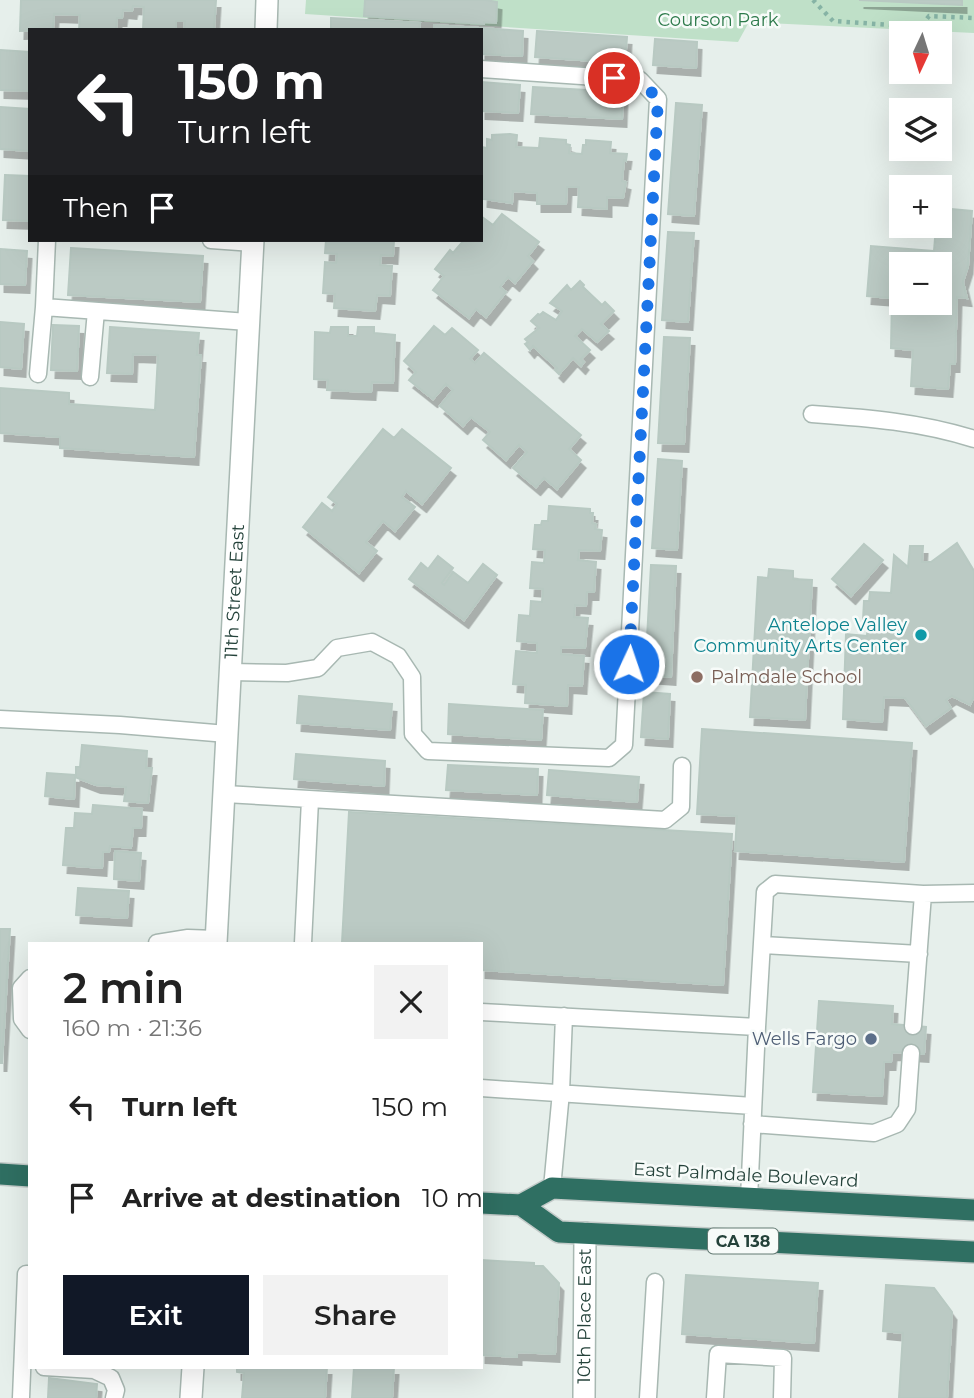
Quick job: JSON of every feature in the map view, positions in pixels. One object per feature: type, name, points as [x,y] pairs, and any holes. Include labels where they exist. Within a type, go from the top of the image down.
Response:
[{"type":"highway","points":[[0,1174],[28,1176]]},
{"type":"highway","name":"East Palmdale Boulevard","points":[[552,1188],[974,1210]]},
{"type":"highway","points":[[483,1203],[521,1205],[552,1188]]},
{"type":"highway","name":"CA 138","points":[[521,1205],[559,1232],[974,1252]]},
{"type":"street","points":[[266,28],[267,0]]},
{"type":"street","name":"11th Street East","points":[[216,941],[253,242]]},
{"type":"street","name":"10th Place East","points":[[584,1398],[585,1233]]},
{"type":"street","points":[[191,1398],[193,1369]]},
{"type":"lane","points":[[231,672],[287,673],[318,668],[337,648],[372,642],[398,656],[412,677],[412,734],[428,751],[610,758],[624,745],[658,99],[640,80],[483,69]]},
{"type":"lane","points":[[38,374],[47,242]]},
{"type":"lane","points":[[44,307],[248,322]]},
{"type":"lane","points":[[90,377],[96,311]]},
{"type":"lane","points":[[812,414],[900,421],[940,428],[974,439]]},
{"type":"lane","points":[[0,719],[228,734]]},
{"type":"lane","points":[[225,794],[665,820],[681,807],[682,766]]},
{"type":"lane","points":[[303,942],[310,800]]},
{"type":"lane","points":[[749,1198],[765,892],[775,884],[923,894],[974,893]]},
{"type":"lane","points":[[913,1026],[923,894]]},
{"type":"lane","points":[[163,942],[188,937],[216,941]]},
{"type":"lane","points":[[763,945],[919,954]]},
{"type":"lane","points":[[28,980],[21,988],[22,1019],[28,1027]]},
{"type":"lane","points":[[483,1012],[757,1027]]},
{"type":"lane","points":[[552,1188],[561,1092],[564,1016]]},
{"type":"lane","points":[[752,1124],[874,1133],[897,1124],[907,1109],[911,1053]]},
{"type":"lane","points":[[483,1088],[753,1106]]},
{"type":"lane","points":[[21,1398],[26,1366],[28,1274]]},
{"type":"lane","points":[[648,1398],[655,1282]]},
{"type":"lane","points":[[715,1398],[718,1353],[783,1358],[782,1398]]},
{"type":"lane","points":[[77,1369],[94,1370],[111,1377],[116,1390],[114,1398]]},
{"type":"path","points":[[813,0],[833,21],[921,27],[929,16],[974,18]]},
{"type":"green space","name":"Courson Park","points":[[306,0],[974,0],[974,33],[952,32],[952,21],[889,21],[889,29],[749,22],[738,42],[305,14]]},
{"type":"building","points":[[21,0],[216,0],[214,28],[184,28],[185,21],[176,21],[176,28],[143,28],[144,7],[133,6],[132,11],[123,10],[122,18],[117,18],[116,28],[79,28],[80,15],[54,14],[53,28],[28,28],[28,31],[20,31]]},
{"type":"building","points":[[365,0],[486,0],[497,2],[496,23],[364,16]]},
{"type":"building","points":[[859,0],[962,0],[962,5]]},
{"type":"building","points":[[331,18],[420,23],[419,28],[331,28]]},
{"type":"building","points":[[434,25],[478,28],[434,28]]},
{"type":"building","points":[[483,28],[523,31],[522,56],[483,54]]},
{"type":"building","points":[[537,31],[627,37],[625,63],[535,57]]},
{"type":"building","points":[[655,39],[697,42],[696,68],[653,65]]},
{"type":"building","points":[[0,50],[28,52],[28,91],[0,90]]},
{"type":"building","points":[[483,82],[520,85],[518,113],[483,111]]},
{"type":"building","points":[[533,87],[623,92],[622,119],[531,114]]},
{"type":"building","points":[[676,103],[702,105],[694,216],[668,214]]},
{"type":"building","points":[[0,107],[28,109],[28,151],[0,149]]},
{"type":"building","points":[[492,135],[517,135],[516,147],[539,148],[540,138],[566,140],[566,144],[570,145],[569,153],[582,154],[586,140],[611,142],[610,153],[627,154],[622,181],[626,182],[623,198],[607,197],[607,209],[578,207],[579,187],[567,187],[566,204],[537,204],[537,193],[513,191],[512,203],[483,199],[483,147],[487,148],[487,139],[492,140]]},
{"type":"building","points":[[5,175],[28,176],[28,221],[3,220]]},
{"type":"building","points":[[952,209],[972,211],[968,266],[963,282],[967,298],[957,297],[955,364],[950,364],[948,389],[911,386],[913,350],[891,348],[892,315],[952,315],[952,252],[889,252],[889,298],[867,296],[871,246],[934,251],[935,238],[952,238]]},
{"type":"building","points":[[502,214],[539,242],[528,256],[533,261],[515,283],[508,277],[500,287],[506,292],[486,317],[476,309],[469,318],[433,290],[444,276],[435,269],[450,250],[453,253],[462,242],[483,242],[483,218],[493,225]]},
{"type":"building","points":[[668,232],[694,233],[688,322],[662,320]]},
{"type":"building","points":[[326,242],[394,242],[393,256],[381,255],[380,265],[392,266],[390,296],[377,295],[375,311],[334,308],[335,294],[323,293],[325,262],[336,263],[337,254],[325,253]]},
{"type":"building","points":[[71,248],[203,256],[200,302],[68,295]]},
{"type":"building","points":[[0,249],[27,251],[25,285],[0,284]]},
{"type":"building","points":[[580,281],[602,305],[605,302],[614,311],[601,324],[609,331],[597,342],[582,329],[575,336],[590,350],[581,359],[584,362],[581,366],[573,358],[559,374],[555,370],[557,368],[533,346],[530,350],[525,339],[539,328],[531,321],[538,314],[543,312],[556,320],[562,311],[550,303],[567,285],[571,290]]},
{"type":"building","points":[[0,322],[24,324],[21,369],[0,367]]},
{"type":"building","points":[[53,325],[79,326],[77,371],[51,370]]},
{"type":"building","points":[[434,326],[445,335],[452,328],[478,350],[470,359],[475,363],[484,353],[581,435],[569,449],[581,460],[557,489],[544,478],[536,487],[513,468],[527,452],[519,445],[506,460],[483,440],[490,432],[471,417],[463,426],[440,406],[453,390],[446,384],[433,399],[409,380],[416,372],[404,361]]},
{"type":"building","points":[[110,327],[199,333],[197,355],[201,355],[194,457],[60,448],[60,437],[0,433],[0,388],[69,393],[69,404],[155,410],[158,355],[133,354],[132,374],[107,373]]},
{"type":"building","points":[[331,327],[348,327],[348,336],[357,336],[358,327],[374,327],[374,333],[395,335],[393,383],[372,382],[371,392],[327,390],[328,380],[314,379],[315,332],[330,333]]},
{"type":"building","points":[[664,337],[690,338],[684,444],[658,443]]},
{"type":"building","points":[[383,429],[394,438],[402,429],[451,468],[422,504],[406,491],[402,497],[415,507],[395,531],[383,521],[366,542],[377,551],[359,573],[303,527],[322,503],[332,511],[337,504],[328,497]]},
{"type":"building","points":[[658,459],[682,461],[677,550],[652,548]]},
{"type":"building","points":[[549,506],[590,509],[590,513],[593,513],[592,523],[596,524],[595,529],[602,530],[600,551],[579,550],[578,560],[596,562],[594,592],[587,592],[586,606],[575,605],[574,617],[588,618],[585,648],[561,647],[561,654],[584,656],[582,686],[568,685],[567,706],[525,703],[526,685],[513,684],[516,651],[537,653],[537,643],[517,641],[519,615],[530,616],[531,601],[542,602],[543,589],[530,588],[532,562],[544,563],[545,550],[533,549],[535,525],[548,521]]},
{"type":"building","name":"Antelope Valley Community Arts Center","points":[[957,543],[974,571],[974,696],[970,705],[952,696],[946,700],[951,708],[926,726],[905,698],[884,697],[882,722],[843,719],[846,634],[867,636],[868,620],[863,620],[864,601],[869,601],[870,592],[891,593],[894,555],[908,567],[910,546],[923,546],[922,562],[931,562]]},
{"type":"building","points":[[864,544],[883,560],[851,596],[832,579]]},
{"type":"building","points":[[438,556],[453,568],[442,583],[444,585],[453,572],[468,583],[483,564],[497,575],[464,620],[409,579],[421,563],[428,569]]},
{"type":"building","points":[[651,565],[676,566],[671,677],[645,675]]},
{"type":"building","points":[[769,569],[793,571],[793,579],[812,580],[805,720],[750,717],[758,577],[768,578]]},
{"type":"building","points":[[644,692],[670,694],[668,739],[641,737]]},
{"type":"building","points":[[299,696],[392,704],[390,730],[297,723]]},
{"type":"building","points":[[449,704],[543,710],[541,740],[448,734]]},
{"type":"building","points":[[702,729],[912,743],[904,862],[735,851],[737,816],[697,814]]},
{"type":"building","points":[[82,745],[147,751],[146,768],[152,768],[148,803],[124,801],[126,787],[96,785],[75,777],[74,799],[45,796],[47,773],[76,775],[76,767],[80,767]]},
{"type":"building","points":[[296,754],[385,761],[384,786],[294,779]]},
{"type":"building","points":[[448,765],[538,769],[537,795],[446,790]]},
{"type":"building","points":[[549,770],[639,777],[637,802],[547,795]]},
{"type":"building","points":[[93,805],[142,809],[141,828],[133,828],[131,848],[110,846],[109,852],[103,852],[102,868],[63,865],[66,828],[74,828],[75,813],[92,814]]},
{"type":"building","points":[[349,812],[732,834],[723,985],[483,970],[483,942],[342,942]]},
{"type":"building","points":[[115,851],[141,853],[139,881],[114,879]]},
{"type":"building","points":[[78,888],[129,891],[127,918],[76,915]]},
{"type":"building","points":[[0,929],[10,929],[2,1063],[0,1063]]},
{"type":"building","name":"Wells Fargo","points":[[819,1001],[893,1006],[892,1024],[926,1027],[924,1054],[892,1052],[891,1062],[884,1062],[882,1096],[813,1092]]},
{"type":"building","points":[[483,1260],[534,1263],[534,1266],[543,1266],[559,1283],[555,1354],[517,1352],[517,1357],[483,1355]]},
{"type":"building","points":[[686,1275],[818,1283],[814,1343],[682,1334]]},
{"type":"building","points":[[886,1285],[934,1288],[952,1312],[947,1398],[899,1398],[903,1333],[883,1331]]},
{"type":"building","points":[[237,1369],[327,1369],[325,1398],[242,1398],[244,1373],[237,1372]]},
{"type":"building","points":[[354,1369],[394,1369],[392,1398],[352,1398]]},
{"type":"building","points":[[49,1378],[97,1384],[96,1398],[48,1398]]},
{"type":"place","name":"Antelope Valley Community Arts Center","points":[[921,635]]},
{"type":"place","name":"Palmdale School","points":[[697,677]]},
{"type":"place","name":"Wells Fargo","points":[[871,1039]]},
{"type":"route","points":[[614,78],[640,80],[658,99],[629,664]]}]
